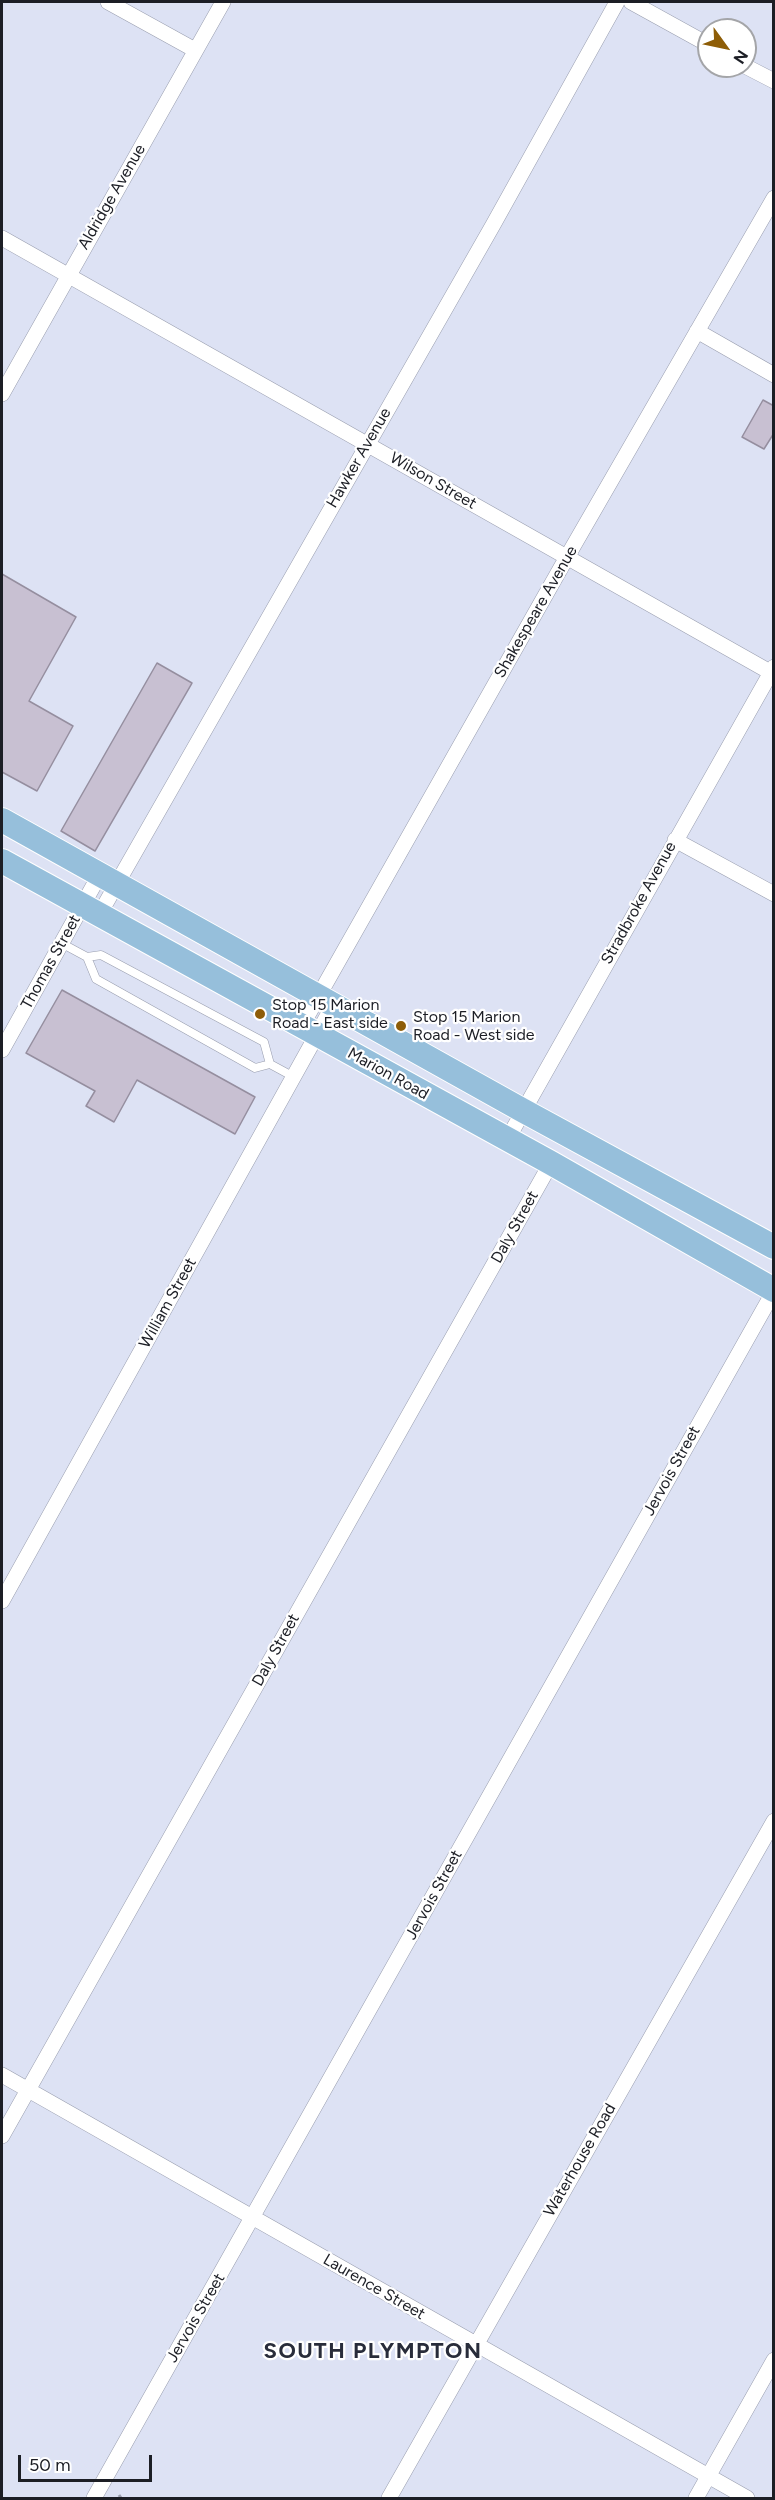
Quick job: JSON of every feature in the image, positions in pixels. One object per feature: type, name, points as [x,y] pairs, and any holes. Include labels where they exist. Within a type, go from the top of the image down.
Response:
[{"type":"main road","name":"Marion Road","points":[[2,820],[327,999],[522,1110],[774,1247]]},
{"type":"main road","name":"Marion Road","points":[[2,861],[551,1163],[774,1291]]},
{"type":"street","points":[[108,2],[195,50]]},
{"type":"street","name":"Aldridge Avenue","points":[[2,394],[223,2]]},
{"type":"street","name":"Hawker Avenue","points":[[108,878],[367,443],[493,225],[617,2]]},
{"type":"street","points":[[631,2],[697,38]]},
{"type":"street","points":[[757,72],[774,81]]},
{"type":"street","name":"Shakespeare Avenue","points":[[327,999],[567,557],[774,198]]},
{"type":"street","name":"Wilson Street","points":[[2,238],[567,557],[772,669]]},
{"type":"street","points":[[697,331],[774,375]]},
{"type":"street","name":"Stradbroke Avenue","points":[[507,1140],[772,669]]},
{"type":"street","points":[[675,840],[774,894]]},
{"type":"street","name":"Thomas Street","points":[[2,1050],[61,943],[91,911],[108,878]]},
{"type":"street","name":"William Street","points":[[2,1601],[294,1077],[309,1031],[327,999]]},
{"type":"street","name":"Daly Street","points":[[2,2136],[551,1163]]},
{"type":"street","name":"Jervois Street","points":[[94,2499],[774,1291]]},
{"type":"street","name":"Waterhouse Road","points":[[389,2499],[774,1821]]},
{"type":"street","name":"Laurence Street","points":[[2,2075],[747,2499]]},
{"type":"street","points":[[696,2499],[774,2360]]},
{"type":"lane","points":[[61,943],[87,957],[101,955],[264,1042],[270,1064]]},
{"type":"lane","points":[[87,957],[96,979],[255,1068],[270,1064],[294,1077]]},
{"type":"building","points":[[763,400],[774,406],[774,433],[764,449],[742,437]]},
{"type":"building","points":[[2,574],[76,617],[29,701],[73,726],[37,791],[2,772]]},
{"type":"building","points":[[157,663],[192,683],[95,851],[61,831]]},
{"type":"building","points":[[62,990],[255,1097],[235,1134],[137,1080],[114,1122],[86,1106],[95,1091],[26,1053]]},
{"type":"place","name":"Stop 15 Marion Road - East side","points":[[260,1014]]},
{"type":"place","name":"Stop 15 Marion Road - West side","points":[[401,1026]]},
{"type":"district","name":"SOUTH PLYMPTON","points":[[373,2352]]}]
